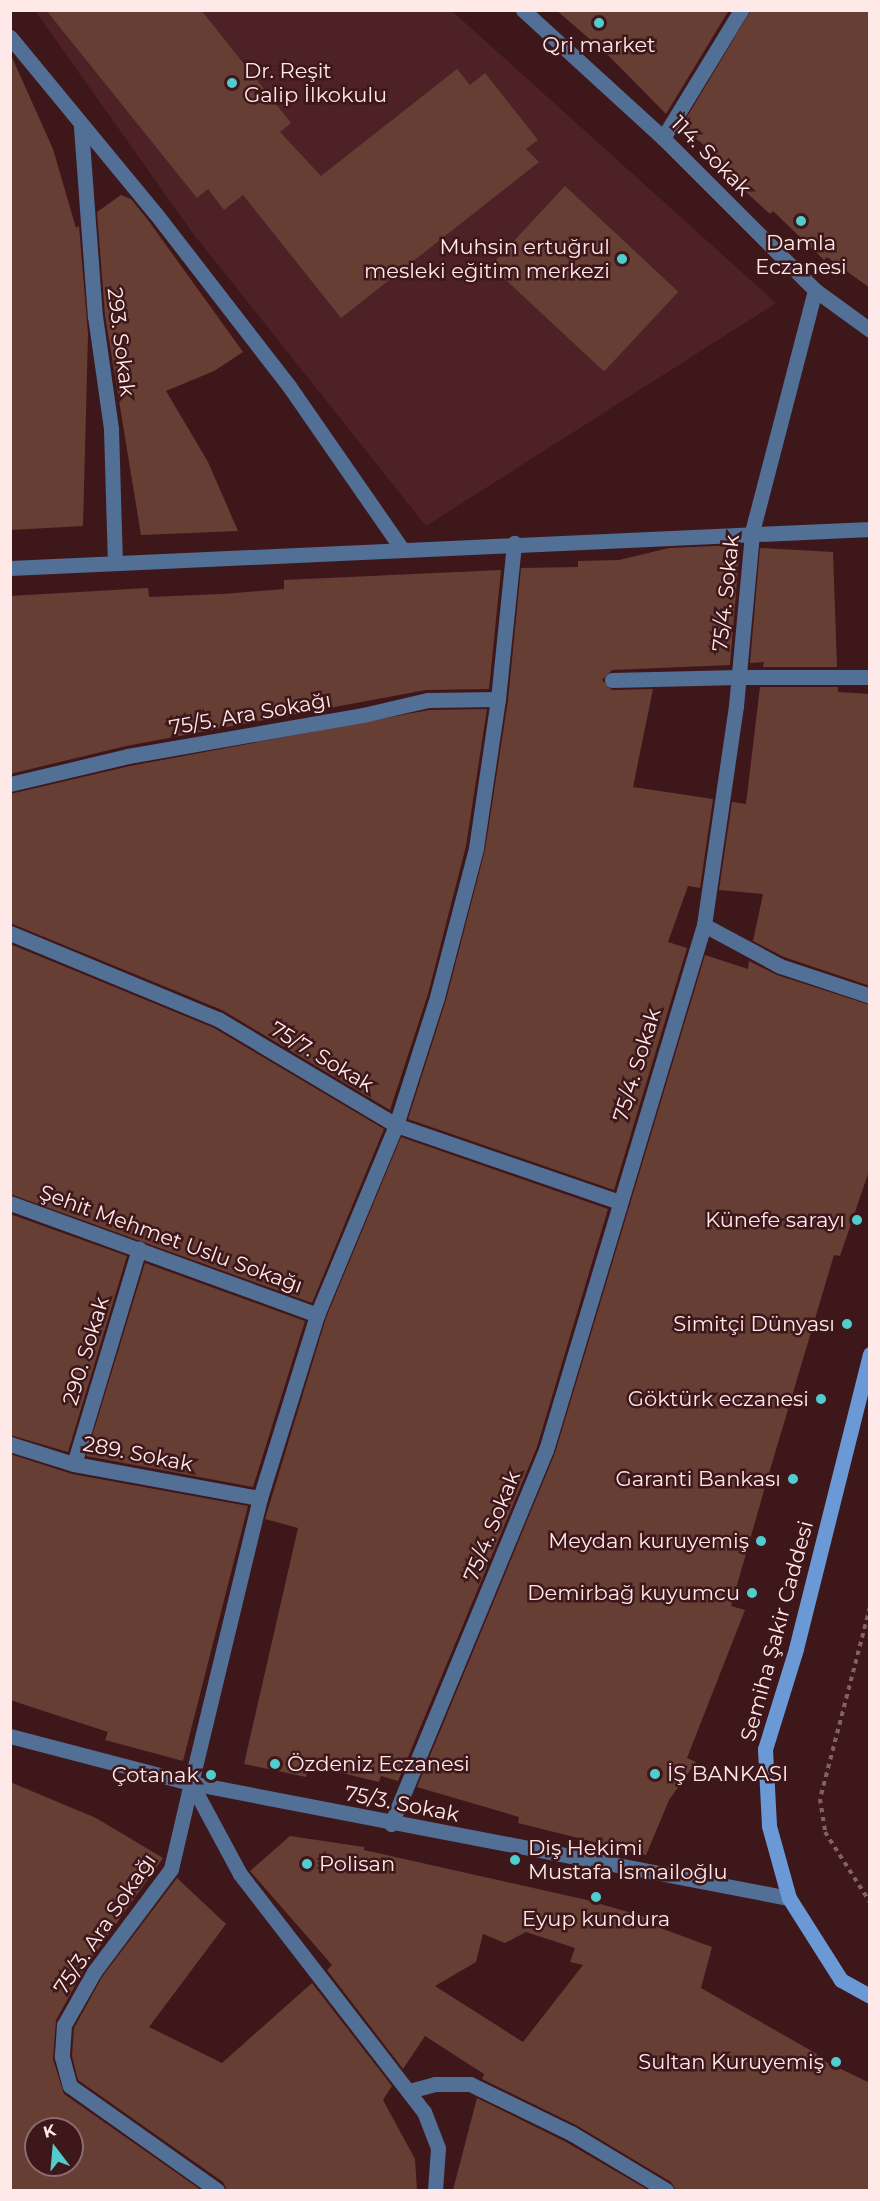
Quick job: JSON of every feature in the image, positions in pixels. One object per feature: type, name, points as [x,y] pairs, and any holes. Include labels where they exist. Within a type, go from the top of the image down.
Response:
[{"type":"main road","name":"Semiha Şakir Caddesi","points":[[870,1354],[796,1649],[765,1749],[769,1826],[789,1898],[841,1980],[870,1996]]},
{"type":"street","name":"114. Sokak","points":[[524,10],[663,138],[815,290],[870,330]]},
{"type":"street","points":[[663,138],[741,10]]},
{"type":"street","points":[[10,37],[81,127],[156,214],[289,386],[402,549]]},
{"type":"street","name":"293. Sokak","points":[[81,127],[95,316],[111,429],[115,563]]},
{"type":"street","name":"75/4. Sokak","points":[[391,1824],[546,1450],[704,925],[739,677],[752,532],[815,290]]},
{"type":"street","points":[[10,568],[752,532],[870,529]]},
{"type":"street","name":"75/3. Ara Sokağı","points":[[217,2190],[70,2086],[62,2057],[64,2025],[93,1972],[171,1869],[260,1498],[317,1315],[396,1125],[437,997],[476,848],[498,699],[514,543]]},
{"type":"street","points":[[612,680],[739,677],[870,678]]},
{"type":"street","name":"75/5. Ara Sokağı","points":[[10,784],[128,756],[363,715],[428,700],[498,699]]},
{"type":"street","points":[[704,925],[780,966],[870,996]]},
{"type":"street","name":"75/7. Sokak","points":[[10,933],[218,1020],[396,1125],[619,1203]]},
{"type":"street","name":"Şehit Mehmet Uslu Sokağı","points":[[10,1203],[317,1315]]},
{"type":"street","name":"290. Sokak","points":[[74,1464],[139,1250]]},
{"type":"street","name":"289. Sokak","points":[[10,1444],[74,1464],[260,1498]]},
{"type":"street","name":"75/3. Sokak","points":[[10,1736],[191,1783],[391,1824],[789,1898]]},
{"type":"street","points":[[191,1783],[240,1874],[424,2112],[438,2148],[435,2190]]},
{"type":"street","points":[[409,2091],[435,2084],[470,2084],[571,2133],[666,2190]]},
{"type":"path","points":[[870,1607],[820,1799],[825,1832],[853,1881],[870,1902]]},
{"type":"shaded area","points":[[35,11],[452,11],[776,303],[426,526],[195,236]]},
{"type":"building","points":[[46,10],[201,10],[291,123],[280,132],[321,176],[457,69],[470,85],[485,73],[538,140],[526,149],[539,162],[341,318],[243,195],[224,210],[208,189],[197,198]]},
{"type":"building","points":[[556,10],[729,10],[666,114],[606,53]]},
{"type":"building","points":[[751,10],[870,10],[870,288],[827,257],[824,260],[773,211],[770,214],[713,162],[718,156],[681,127]]},
{"type":"building","points":[[10,53],[53,149],[76,228],[79,226],[88,334],[83,526],[10,530]]},
{"type":"building","name":"Muhsin ertuğrul mesleki eğitim merkezi","points":[[565,186],[678,292],[604,371],[491,266]]},
{"type":"building","points":[[121,195],[131,199],[148,220],[243,352],[214,371],[166,391],[208,462],[238,531],[141,535],[105,315],[97,212]]},
{"type":"building","points":[[740,545],[730,665],[612,670],[602,680],[612,690],[653,689],[633,787],[713,799],[700,888],[688,886],[668,942],[687,948],[614,1190],[408,1119],[446,1000],[485,850],[508,700],[521,568],[578,567],[578,561],[619,560],[669,548]]},
{"type":"building","points":[[760,548],[833,552],[837,667],[763,667],[764,662],[750,663]]},
{"type":"building","points":[[501,570],[489,689],[426,690],[126,746],[10,774],[10,596],[148,588],[149,597],[223,594],[284,589],[284,580]]},
{"type":"building","points":[[760,687],[838,687],[838,692],[870,694],[870,986],[784,957],[753,941],[763,894],[719,890],[732,802],[746,804]]},
{"type":"building","points":[[487,709],[466,846],[428,994],[390,1110],[222,1010],[10,923],[10,794],[130,766],[429,710]]},
{"type":"building","points":[[10,944],[214,1028],[384,1129],[312,1303],[10,1194]]},
{"type":"building","points":[[705,955],[748,969],[749,961],[777,975],[870,1005],[870,1168],[840,1256],[834,1255],[767,1480],[731,1606],[745,1610],[687,1758],[696,1762],[669,1800],[646,1855],[518,1823],[519,1817],[417,1787],[555,1453]]},
{"type":"building","points":[[401,1137],[608,1209],[537,1447],[398,1781],[381,1776],[379,1782],[309,1765],[306,1777],[244,1764],[298,1528],[265,1519],[326,1318]]},
{"type":"building","points":[[10,1214],[127,1256],[68,1452],[10,1435]]},
{"type":"building","points":[[145,1263],[305,1321],[253,1487],[86,1456]]},
{"type":"building","points":[[10,1454],[72,1474],[248,1506],[183,1761],[105,1740],[108,1732],[10,1700]]},
{"type":"building","points":[[10,1782],[96,1818],[163,1858],[86,1966],[56,2020],[53,2059],[64,2094],[201,2190],[10,2190]]},
{"type":"building","points":[[290,1836],[364,1847],[364,1850],[587,1900],[645,1917],[644,1922],[712,1947],[701,1988],[817,2054],[816,2057],[870,2083],[870,2190],[676,2190],[671,2182],[576,2125],[482,2079],[484,2074],[425,2036],[403,2069],[327,1970],[332,1965],[250,1871]],"holes":[[[526,1932],[575,1948],[570,1962],[583,1965],[523,2042],[435,1986],[476,1962],[483,1934],[505,1943]]]},
{"type":"building","points":[[177,1878],[226,1924],[149,2027],[222,2063],[312,1983],[392,2086],[383,2100],[415,2159],[417,2190],[227,2190],[223,2182],[78,2080],[72,2056],[74,2028],[102,1977]]},
{"type":"building","points":[[477,2098],[566,2142],[648,2190],[453,2190]]},
{"type":"place","name":"Qri market","points":[[599,23]]},
{"type":"place","name":"Dr. Reşit Galip İlkokulu","points":[[232,83]]},
{"type":"place","name":"Damla Eczanesi","points":[[801,221]]},
{"type":"place","name":"Muhsin ertuğrul mesleki eğitim merkezi","points":[[622,259]]},
{"type":"place","name":"Künefe sarayı","points":[[857,1220]]},
{"type":"place","name":"Simitçi Dünyası","points":[[847,1324]]},
{"type":"place","name":"Göktürk eczanesi","points":[[821,1399]]},
{"type":"place","name":"Garanti Bankası","points":[[793,1479]]},
{"type":"place","name":"Meydan kuruyemiş","points":[[761,1541]]},
{"type":"place","name":"Demirbağ kuyumcu","points":[[752,1593]]},
{"type":"place","name":"Özdeniz Eczanesi","points":[[275,1764]]},
{"type":"place","name":"İŞ BANKASI","points":[[655,1774]]},
{"type":"place","name":"Çotanak","points":[[211,1775]]},
{"type":"place","name":"Diş Hekimi Mustafa İsmailoğlu","points":[[515,1860]]},
{"type":"place","name":"Polisan","points":[[307,1864]]},
{"type":"place","name":"Eyup kundura","points":[[596,1897]]},
{"type":"place","name":"Sultan Kuruyemiş","points":[[836,2062]]}]
